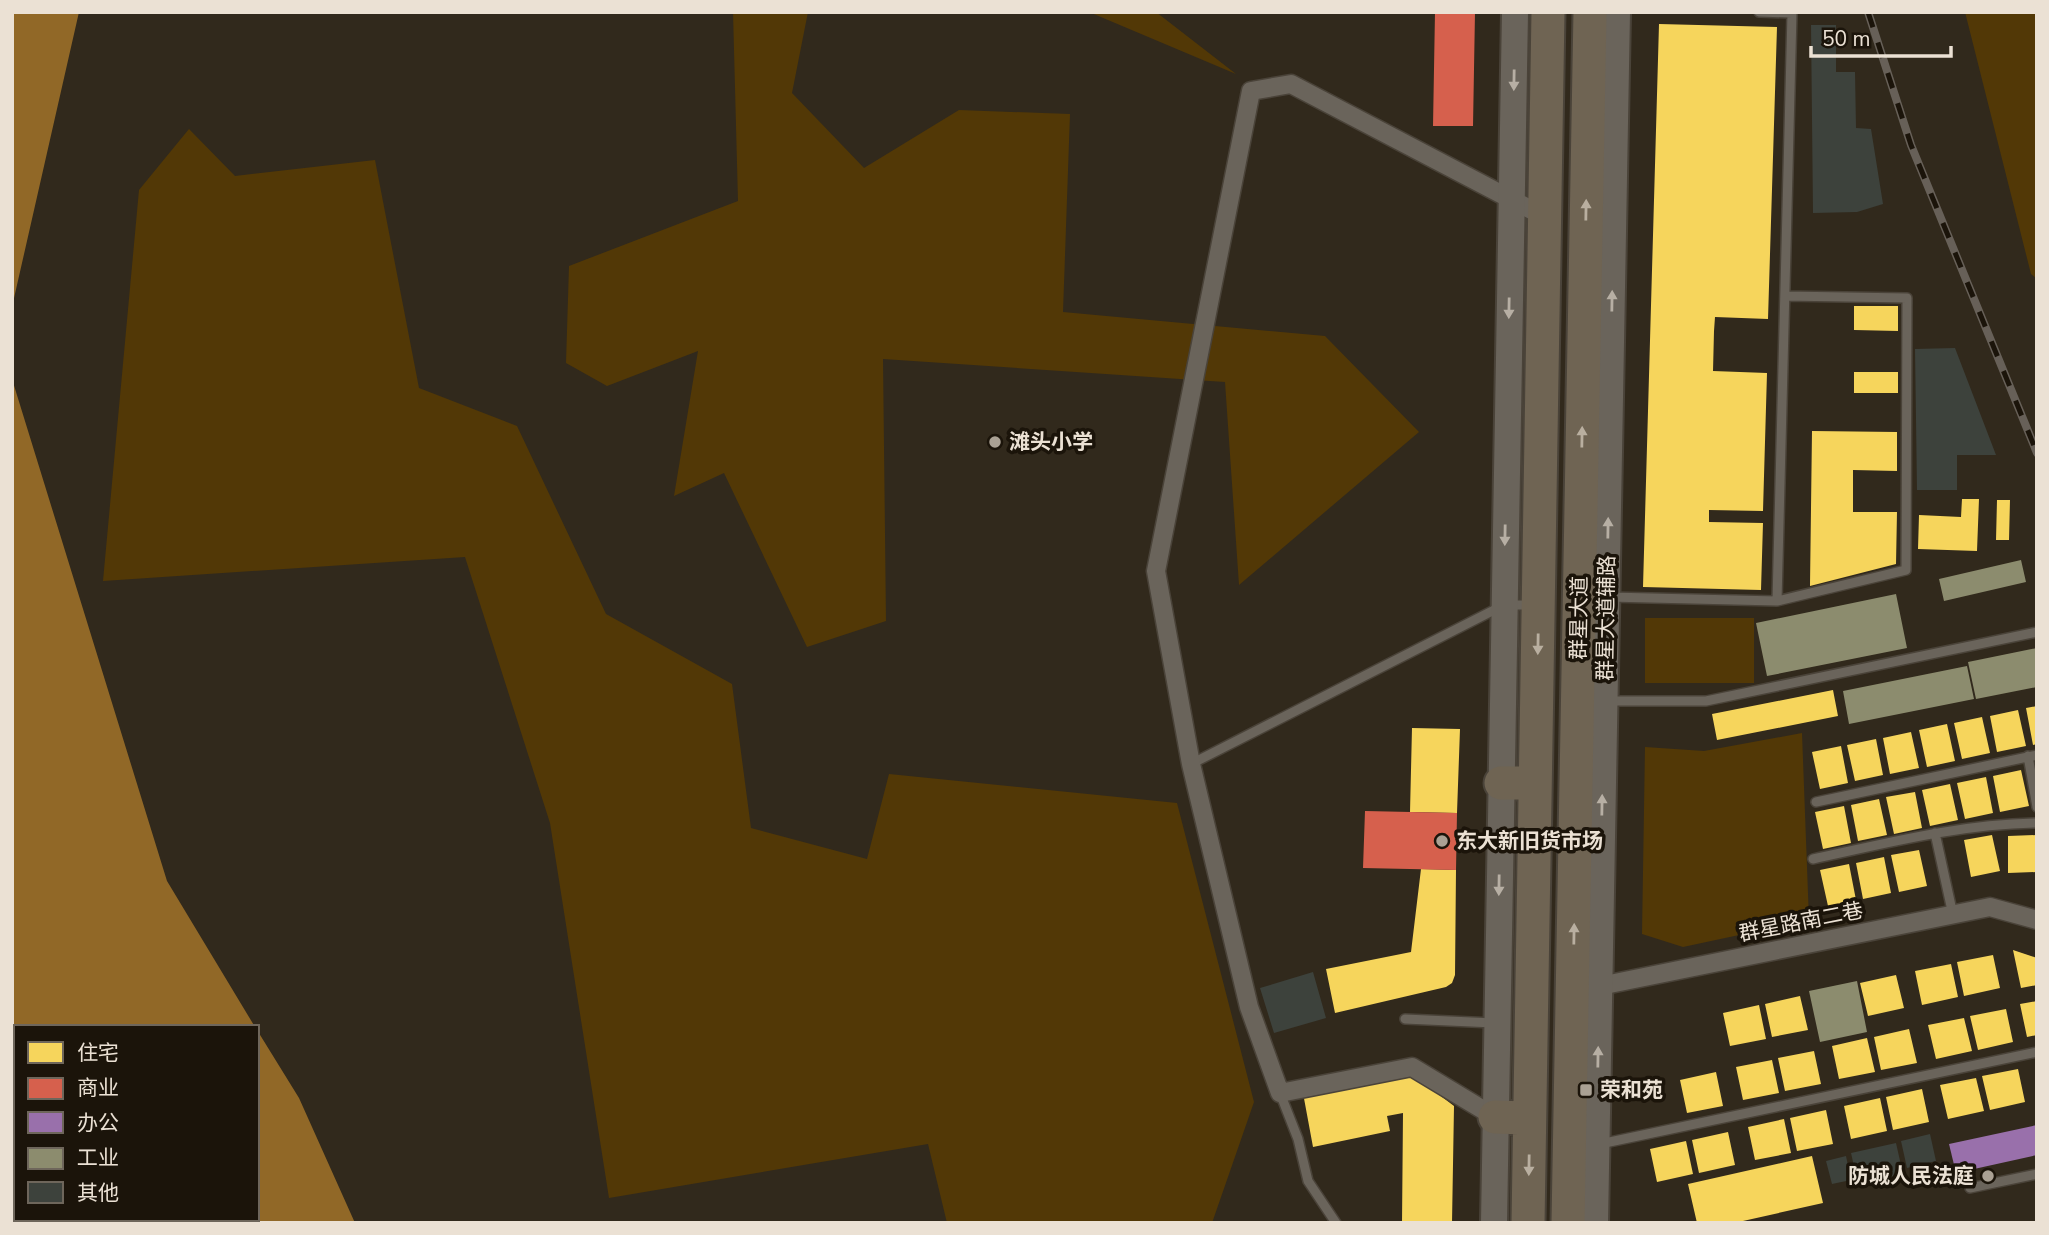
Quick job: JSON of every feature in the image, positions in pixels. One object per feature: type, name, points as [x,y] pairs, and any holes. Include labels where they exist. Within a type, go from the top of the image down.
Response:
[{"type":"highway","name":"群星大道","points":[[1528,1223],[1548,12]]},
{"type":"highway","name":"群星大道","points":[[1568,1223],[1583,1144],[1586,989],[1593,597],[1590,12]]},
{"type":"highway","points":[[1500,783],[1535,783]]},
{"type":"highway","points":[[1494,1117],[1530,1118]]},
{"type":"street","points":[[1494,1223],[1515,12]]},
{"type":"street","name":"群星大道辅路","points":[[1593,597],[1617,12]]},
{"type":"street","points":[[1494,1117],[1412,1067],[1280,1093],[1249,1007],[1191,764],[1156,571],[1251,91],[1290,84],[1545,217]]},
{"type":"street","name":"群星路南二巷","points":[[1586,989],[1990,907],[2037,920]]},
{"type":"street","points":[[1583,1144],[1595,1223]]},
{"type":"lane","points":[[1759,12],[1792,13],[1777,601]]},
{"type":"lane","points":[[1593,597],[1777,601],[1906,570],[1907,298],[1785,296]]},
{"type":"lane","points":[[1191,764],[1504,606],[1538,605]]},
{"type":"lane","points":[[1591,701],[1706,701],[2037,632]]},
{"type":"lane","points":[[1816,802],[2032,755],[2037,807]]},
{"type":"lane","points":[[1813,859],[1994,823],[2037,823]]},
{"type":"lane","points":[[1935,833],[1953,915]]},
{"type":"lane","points":[[1405,1019],[1496,1023]]},
{"type":"lane","points":[[1583,1144],[2037,1052]]},
{"type":"lane","points":[[1280,1093],[1298,1139],[1308,1181],[1336,1223]]},
{"type":"lane","points":[[1970,1188],[2037,1174]]},
{"type":"shaded area","points":[[12,12],[79,12],[12,307]]},
{"type":"shaded area","points":[[733,12],[808,12],[792,93],[864,168],[959,110],[1070,114],[1063,312],[1325,336],[1419,432],[1239,585],[1225,382],[883,359],[886,621],[807,647],[724,473],[674,496],[698,351],[607,386],[566,363],[569,266],[738,201]]},
{"type":"shaded area","points":[[1089,12],[1156,12],[1236,74]]},
{"type":"shaded area","points":[[1965,12],[2037,12],[2037,279],[2031,274]]},
{"type":"shaded area","points":[[189,129],[235,176],[375,160],[419,388],[517,426],[606,614],[732,684],[751,828],[867,859],[889,774],[1177,803],[1254,1102],[1212,1223],[947,1223],[928,1144],[609,1198],[550,823],[465,557],[103,581],[139,190]]},
{"type":"shaded area","points":[[12,379],[167,881],[254,1025],[14,1025],[14,1221],[259,1221],[259,1033],[299,1098],[355,1223],[12,1223]]},
{"type":"shaded area","points":[[1645,618],[1754,618],[1754,683],[1645,683]]},
{"type":"shaded area","points":[[1802,733],[1809,920],[1683,947],[1642,934],[1645,747],[1704,751]]},
{"type":"building: 住宅","points":[[1659,24],[1777,27],[1768,319],[1715,317],[1714,331],[1713,371],[1767,373],[1763,511],[1709,510],[1709,522],[1763,523],[1761,590],[1643,587]]},
{"type":"building: 住宅","points":[[1854,306],[1898,306],[1898,331],[1854,330]]},
{"type":"building: 住宅","points":[[1854,372],[1898,372],[1898,393],[1854,393]]},
{"type":"building: 住宅","points":[[1812,431],[1897,432],[1897,471],[1853,470],[1853,512],[1897,512],[1896,564],[1810,586]]},
{"type":"building: 住宅","points":[[1962,499],[1979,499],[1977,551],[1918,549],[1919,515],[1961,517]]},
{"type":"building: 住宅","points":[[1997,500],[2010,500],[2009,540],[1996,540]]},
{"type":"building: 住宅","points":[[1833,690],[1838,716],[1717,740],[1712,714]]},
{"type":"building: 住宅","points":[[2037,706],[2037,744],[2033,745],[2026,708]]},
{"type":"building: 住宅","points":[[2018,710],[2026,746],[1997,752],[1990,716]]},
{"type":"building: 住宅","points":[[1982,717],[1990,753],[1962,759],[1954,723]]},
{"type":"building: 住宅","points":[[1947,724],[1955,761],[1927,767],[1919,730]]},
{"type":"building: 住宅","points":[[1412,728],[1460,729],[1457,813],[1410,812]]},
{"type":"building: 住宅","points":[[1911,732],[1919,768],[1890,774],[1883,738]]},
{"type":"building: 住宅","points":[[1876,739],[1883,775],[1855,781],[1847,745]]},
{"type":"building: 住宅","points":[[1841,746],[1848,783],[1820,789],[1812,752]]},
{"type":"building: 住宅","points":[[2021,770],[2029,806],[2000,812],[1993,776]]},
{"type":"building: 住宅","points":[[1986,777],[1993,813],[1965,819],[1957,783]]},
{"type":"building: 住宅","points":[[1950,784],[1958,820],[1930,826],[1922,790]]},
{"type":"building: 住宅","points":[[1915,792],[1922,828],[1894,834],[1886,797]]},
{"type":"building: 住宅","points":[[1879,799],[1887,835],[1858,841],[1851,805]]},
{"type":"building: 住宅","points":[[1844,806],[1851,843],[1823,849],[1815,812]]},
{"type":"building: 住宅","points":[[1992,835],[2000,871],[1971,877],[1964,840]]},
{"type":"building: 住宅","points":[[2037,835],[2037,872],[2008,873],[2008,836]]},
{"type":"building: 住宅","points":[[1919,850],[1927,886],[1899,892],[1891,855]]},
{"type":"building: 住宅","points":[[1884,857],[1891,893],[1863,899],[1856,863]]},
{"type":"building: 住宅","points":[[1849,864],[1856,900],[1828,906],[1820,870]]},
{"type":"building: 住宅","points":[[1421,869],[1456,870],[1455,975],[1452,983],[1446,987],[1335,1013],[1326,969],[1411,952]]},
{"type":"building: 住宅","points":[[2013,950],[2037,958],[2037,985],[2021,988]]},
{"type":"building: 住宅","points":[[1993,955],[2000,988],[1964,996],[1957,962]]},
{"type":"building: 住宅","points":[[1951,964],[1958,997],[1922,1005],[1915,971]]},
{"type":"building: 住宅","points":[[1896,975],[1904,1008],[1868,1016],[1860,983]]},
{"type":"building: 住宅","points":[[1800,996],[1808,1030],[1772,1037],[1765,1004]]},
{"type":"building: 住宅","points":[[2037,1001],[2037,1035],[2027,1037],[2020,1004]]},
{"type":"building: 住宅","points":[[1759,1005],[1766,1039],[1730,1046],[1723,1013]]},
{"type":"building: 住宅","points":[[2006,1009],[2013,1042],[1978,1050],[1970,1016]]},
{"type":"building: 住宅","points":[[1964,1018],[1972,1051],[1936,1059],[1928,1025]]},
{"type":"building: 住宅","points":[[1909,1029],[1917,1063],[1881,1070],[1874,1037]]},
{"type":"building: 住宅","points":[[1867,1038],[1875,1072],[1839,1079],[1832,1046]]},
{"type":"building: 住宅","points":[[1814,1051],[1821,1084],[1785,1091],[1778,1058]]},
{"type":"building: 住宅","points":[[1772,1060],[1779,1093],[1743,1100],[1736,1067]]},
{"type":"building: 住宅","points":[[2018,1069],[2025,1102],[1990,1110],[1982,1076]]},
{"type":"building: 住宅","points":[[1409,1072],[1454,1106],[1452,1223],[1402,1223],[1403,1113],[1387,1116],[1390,1131],[1313,1147],[1303,1093]]},
{"type":"building: 住宅","points":[[1716,1072],[1723,1106],[1687,1113],[1680,1080]]},
{"type":"building: 住宅","points":[[1976,1078],[1984,1111],[1948,1119],[1940,1085]]},
{"type":"building: 住宅","points":[[1922,1089],[1929,1122],[1893,1130],[1886,1097]]},
{"type":"building: 住宅","points":[[1880,1098],[1887,1131],[1851,1139],[1844,1106]]},
{"type":"building: 住宅","points":[[1826,1110],[1833,1144],[1797,1151],[1790,1118]]},
{"type":"building: 住宅","points":[[1784,1119],[1791,1153],[1755,1160],[1748,1127]]},
{"type":"building: 住宅","points":[[1728,1132],[1735,1165],[1699,1173],[1692,1140]]},
{"type":"building: 住宅","points":[[1686,1141],[1693,1174],[1657,1182],[1650,1149]]},
{"type":"building: 住宅","points":[[1812,1156],[1823,1203],[1734,1223],[1697,1223],[1688,1184]]},
{"type":"building: 商业","points":[[1435,12],[1475,12],[1473,126],[1433,126]]},
{"type":"building: 商业","points":[[1365,811],[1457,813],[1456,870],[1363,868]]},
{"type":"building: 办公","points":[[2037,1125],[2037,1155],[1956,1173],[1949,1144]]},
{"type":"building: 工业","points":[[2021,560],[2026,582],[1944,601],[1939,579]]},
{"type":"building: 工业","points":[[1896,594],[1907,648],[1767,676],[1756,623]]},
{"type":"building: 工业","points":[[2037,648],[2037,687],[1976,699],[1968,662]]},
{"type":"building: 工业","points":[[1967,666],[1974,699],[1849,724],[1843,691]]},
{"type":"building: 工业","points":[[1857,981],[1867,1032],[1820,1042],[1809,991]]},
{"type":"building: 其他","points":[[1811,25],[1836,25],[1836,72],[1855,72],[1856,128],[1871,129],[1883,204],[1857,212],[1813,213]]},
{"type":"building: 其他","points":[[1955,348],[1996,455],[1957,455],[1957,490],[1917,490],[1915,349]]},
{"type":"building: 其他","points":[[1313,972],[1326,1018],[1274,1033],[1260,988]]},
{"type":"building: 其他","points":[[1930,1134],[1936,1161],[1907,1168],[1901,1141]]},
{"type":"building: 其他","points":[[1896,1143],[1903,1174],[1858,1184],[1851,1153]]},
{"type":"building: 其他","points":[[1846,1156],[1851,1180],[1832,1184],[1826,1161]]},
{"type":"railway","points":[[1868,12],[1911,145],[2037,453]]},
{"type":"place","name":"滩头小学","points":[[995,442]]},
{"type":"place","name":"东大新旧货市场","points":[[1442,841]]},
{"type":"place","name":"荣和苑","points":[[1586,1090]]},
{"type":"place","name":"防城人民法庭","points":[[1988,1176]]}]
